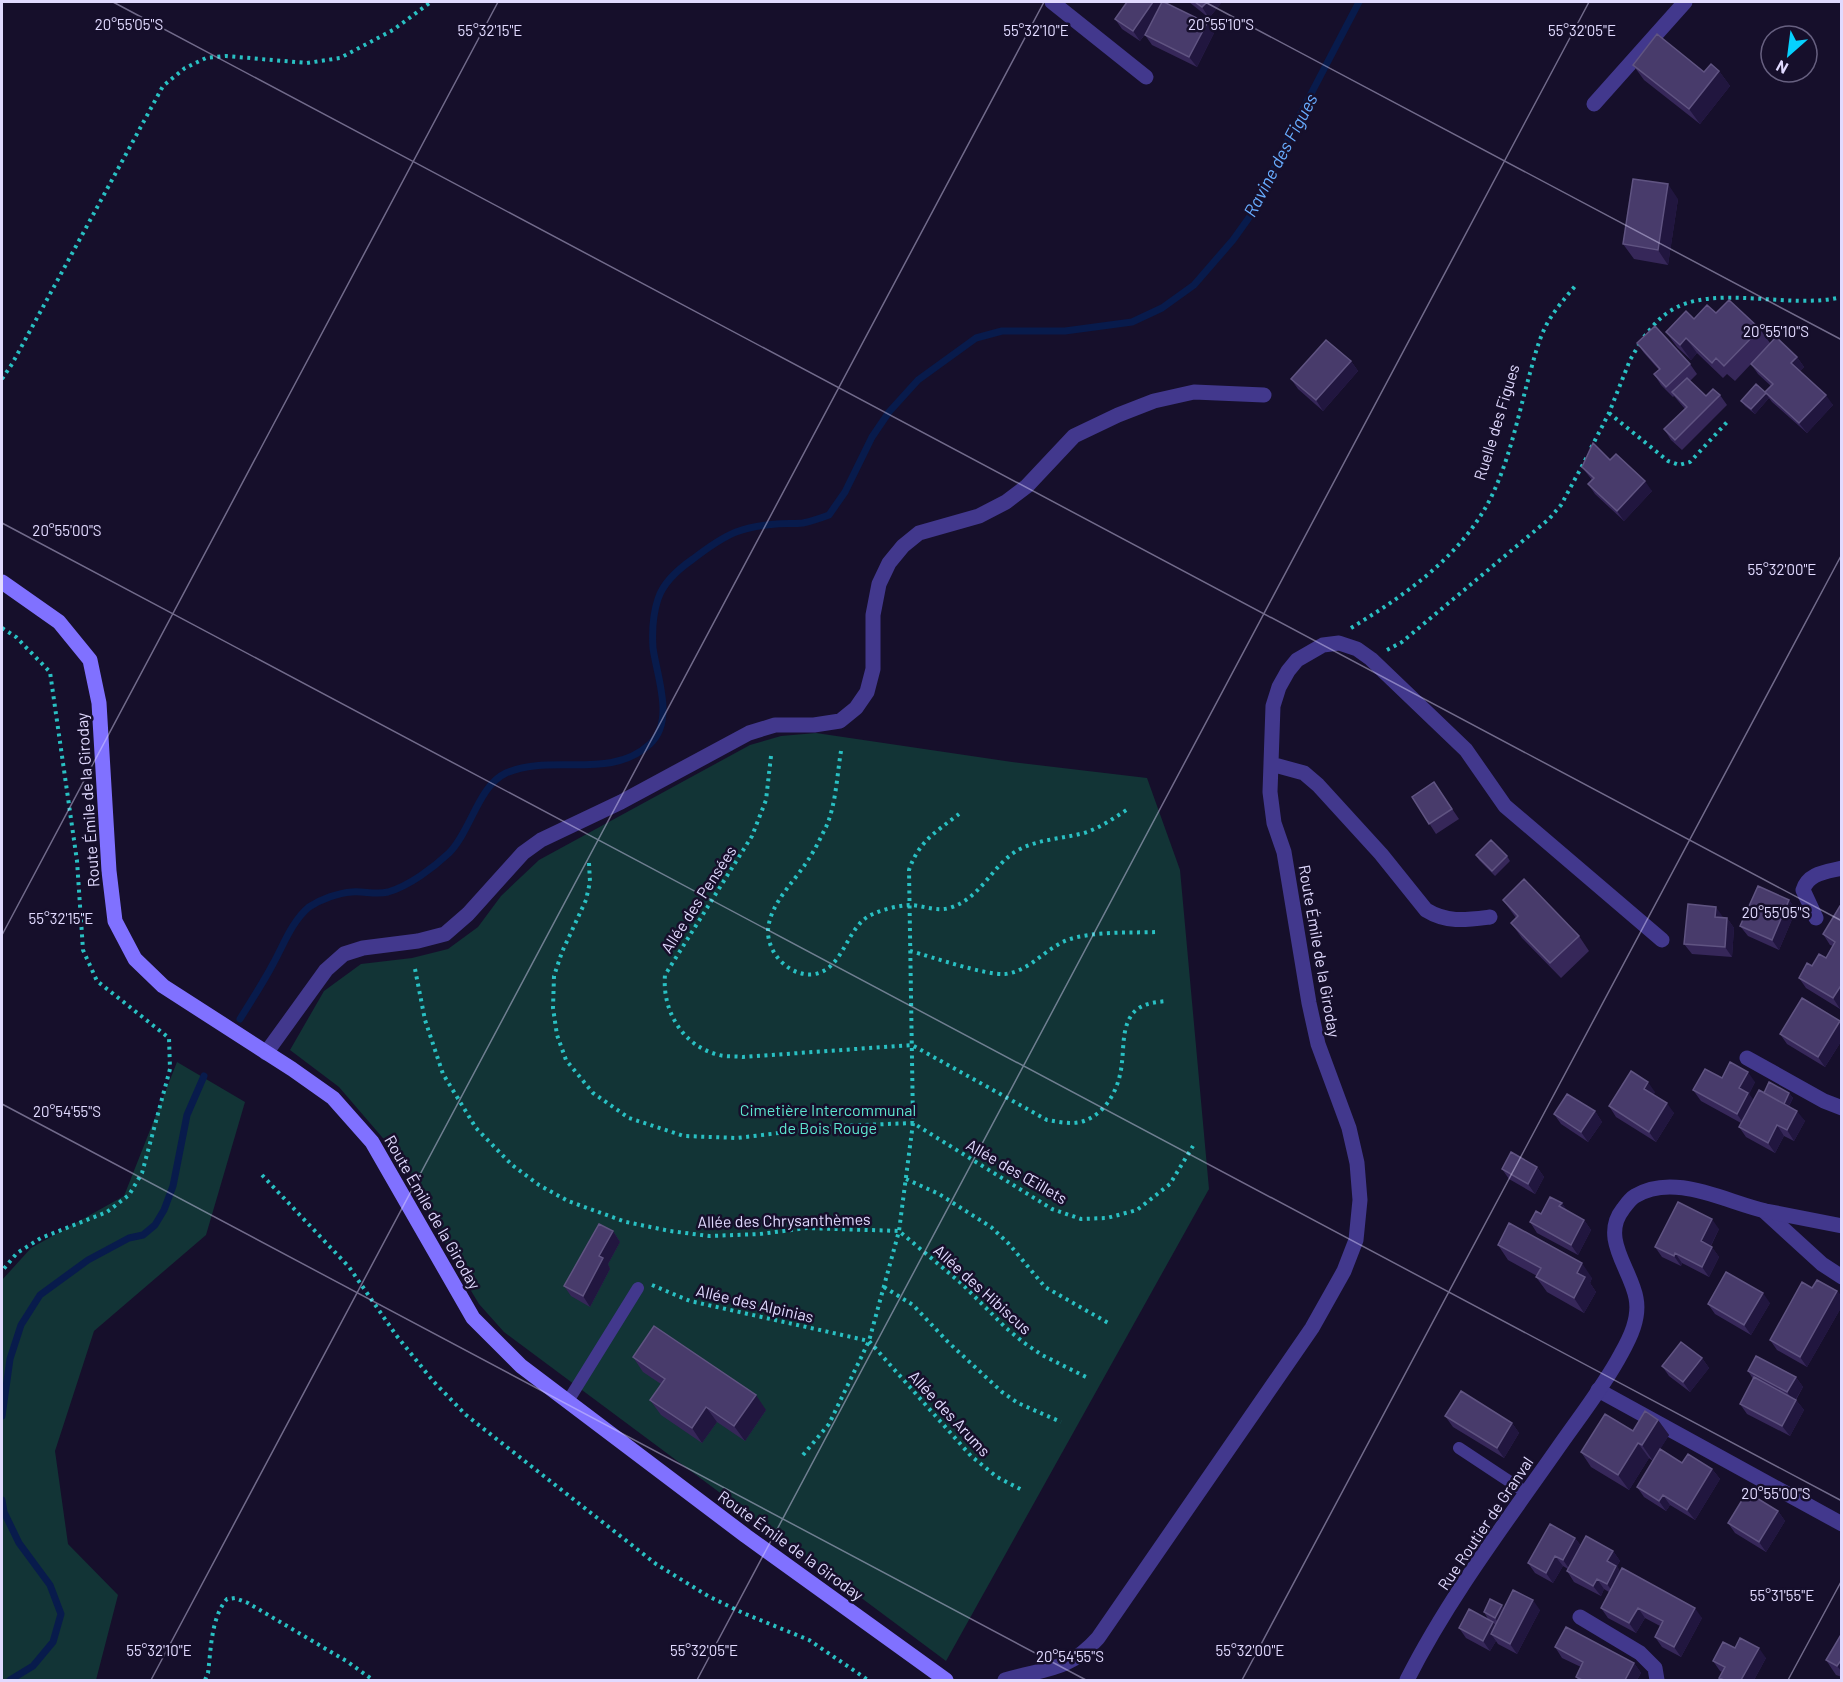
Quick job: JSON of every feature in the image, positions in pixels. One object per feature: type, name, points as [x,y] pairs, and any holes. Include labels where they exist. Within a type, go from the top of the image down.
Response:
[{"type":"main road","name":"Route Émile de la Giroday","points":[[2,582],[59,622],[90,660],[99,703],[109,871],[115,921],[135,959],[163,986],[333,1098],[372,1142],[473,1318],[521,1366],[746,1536],[946,1680]]},
{"type":"street","points":[[1052,2],[1146,77]]},
{"type":"street","points":[[1594,104],[1685,2]]},
{"type":"street","points":[[266,1053],[326,970],[344,954],[363,948],[418,941],[446,934],[468,914],[523,853],[541,840],[632,796],[749,733],[775,725],[814,725],[840,721],[856,708],[867,692],[873,669],[873,615],[879,584],[889,563],[903,546],[919,533],[979,516],[1006,502],[1027,486],[1074,436],[1118,415],[1154,401],[1194,392],[1264,395]]},
{"type":"street","points":[[1490,917],[1455,921],[1435,916],[1426,910],[1388,862],[1318,784],[1304,773],[1271,764],[1273,706],[1279,687],[1297,660],[1323,645],[1339,643],[1357,649],[1371,659],[1466,750],[1505,806],[1662,940]]},
{"type":"street","name":"Route Émile de la Giroday","points":[[1005,1680],[1069,1663],[1085,1653],[1098,1638],[1312,1328],[1344,1271],[1356,1239],[1359,1200],[1357,1163],[1349,1128],[1318,1044],[1309,1003],[1284,852],[1270,807],[1271,764]]},
{"type":"street","points":[[1816,918],[1803,890],[1805,881],[1813,876],[1842,868]]},
{"type":"street","points":[[1747,1058],[1824,1101],[1842,1108]]},
{"type":"street","name":"Rue Routier de Granval","points":[[1407,1680],[1449,1607],[1598,1390],[1629,1340],[1637,1311],[1636,1299],[1617,1250],[1615,1233],[1618,1215],[1633,1197],[1655,1187],[1688,1189],[1764,1210],[1842,1226]]},
{"type":"street","points":[[1764,1210],[1822,1264],[1842,1277]]},
{"type":"street","points":[[1598,1390],[1842,1524]]},
{"type":"street","points":[[1580,1617],[1640,1653],[1655,1668],[1657,1680]]},
{"type":"lane","points":[[568,1401],[638,1288]]},
{"type":"lane","points":[[1459,1448],[1527,1493]]},
{"type":"path","points":[[2,379],[163,86],[185,68],[206,58],[226,56],[307,63],[340,58],[393,30],[431,2]]},
{"type":"path","name":"Ruelle des Figues","points":[[1323,645],[1392,603],[1446,559],[1476,522],[1494,492],[1506,459],[1538,343],[1554,313],[1576,285]]},
{"type":"path","points":[[1371,659],[1402,642],[1549,519],[1569,490],[1609,413],[1630,360],[1641,340],[1655,323],[1671,310],[1689,303],[1721,297],[1791,302],[1842,297]]},
{"type":"path","points":[[1609,413],[1668,461],[1679,465],[1690,462],[1728,421]]},
{"type":"path","points":[[2,628],[16,637],[50,672],[77,861],[83,950],[97,981],[169,1038],[170,1069],[142,1173],[129,1196],[107,1212],[41,1238],[17,1253],[2,1271]]},
{"type":"path","points":[[841,751],[827,824],[807,862],[773,912],[768,930],[777,958],[789,968],[802,974],[814,974],[826,970],[834,962],[858,925],[870,915],[886,909],[910,905],[937,909],[949,908],[978,892],[1006,858],[1019,850],[1041,841],[1083,833],[1105,824],[1128,809]]},
{"type":"path","name":"Allée des Pensées","points":[[771,756],[766,800],[752,836],[665,975],[664,990],[669,1010],[681,1030],[695,1044],[718,1055],[742,1057],[912,1045]]},
{"type":"path","points":[[803,1455],[829,1424],[869,1341],[899,1231],[913,1123],[909,870],[914,854],[923,842],[959,814]]},
{"type":"path","points":[[589,863],[590,882],[586,900],[562,952],[554,976],[553,1008],[557,1035],[566,1060],[593,1093],[628,1118],[684,1136],[737,1138],[837,1126],[913,1123]]},
{"type":"path","points":[[910,951],[990,973],[1005,974],[1034,963],[1055,947],[1069,940],[1089,936],[1158,932]]},
{"type":"path","name":"Allée des Chrysanthèmes","points":[[415,969],[425,1020],[443,1074],[476,1128],[512,1165],[539,1185],[568,1201],[626,1222],[709,1236],[760,1234],[807,1228],[899,1231]]},
{"type":"path","points":[[912,1045],[1047,1120],[1066,1123],[1083,1122],[1097,1114],[1108,1103],[1115,1090],[1121,1074],[1124,1032],[1135,1011],[1145,1004],[1167,1001]]},
{"type":"path","name":"Allée des Œillets","points":[[913,1123],[1052,1209],[1081,1219],[1107,1218],[1137,1210],[1170,1184],[1193,1146]]},
{"type":"path","points":[[262,1175],[349,1267],[396,1335],[433,1381],[466,1415],[656,1564],[743,1613],[809,1640],[868,1680]]},
{"type":"path","points":[[906,1179],[939,1194],[991,1227],[1009,1244],[1045,1287],[1110,1324]]},
{"type":"path","name":"Allée des Hibiscus","points":[[899,1231],[962,1284],[1023,1342],[1086,1377]]},
{"type":"path","name":"Allée des Alpinias","points":[[638,1288],[644,1284],[653,1285],[690,1301],[869,1341]]},
{"type":"path","points":[[884,1287],[913,1305],[948,1342],[1002,1392],[1018,1403],[1061,1422]]},
{"type":"path","name":"Allée des Arums","points":[[869,1341],[970,1456],[997,1477],[1022,1490]]},
{"type":"path","points":[[205,1680],[219,1612],[227,1599],[235,1598],[248,1603],[348,1662],[373,1680]]},
{"type":"green space","name":"Cimetière Intercommunal de Bois Rouge","points":[[816,733],[1012,762],[1147,778],[1180,870],[1209,1189],[946,1661],[504,1332],[479,1304],[458,1269],[406,1165],[339,1087],[290,1050],[324,991],[361,964],[412,958],[448,949],[478,927],[501,896],[539,860],[750,745],[781,736]]},
{"type":"green space","points":[[177,1062],[245,1102],[206,1235],[94,1331],[55,1451],[68,1544],[118,1595],[96,1680],[2,1680],[2,1280],[31,1248],[124,1196]]},
{"type":"building","points":[[1127,2],[1153,2],[1133,31],[1115,19]]},
{"type":"building","points":[[1162,2],[1207,23],[1189,57],[1145,35]]},
{"type":"building","points":[[1195,2],[1207,2],[1202,7]]},
{"type":"building","points":[[1657,34],[1704,72],[1711,64],[1719,71],[1689,109],[1633,65]]},
{"type":"building","points":[[1633,179],[1668,184],[1658,250],[1623,244]]},
{"type":"building","points":[[1729,300],[1760,329],[1724,366],[1716,358],[1712,363],[1686,338],[1680,345],[1666,332],[1686,311],[1694,319],[1707,305],[1716,313]]},
{"type":"building","points":[[1655,326],[1690,364],[1666,387],[1654,374],[1660,369],[1637,343]]},
{"type":"building","points":[[1776,337],[1797,357],[1791,363],[1826,395],[1799,423],[1765,392],[1773,384],[1751,364]]},
{"type":"building","points":[[1326,340],[1351,361],[1316,400],[1291,379]]},
{"type":"building","points":[[1687,378],[1706,396],[1713,389],[1720,395],[1675,440],[1664,429],[1687,407],[1672,392]]},
{"type":"building","points":[[1756,384],[1766,393],[1751,409],[1741,401]]},
{"type":"building","points":[[1593,443],[1610,460],[1616,454],[1645,481],[1617,511],[1588,484],[1594,478],[1582,467]]},
{"type":"building","points":[[1434,782],[1452,809],[1429,824],[1412,797]]},
{"type":"building","points":[[1491,840],[1507,856],[1492,871],[1476,855]]},
{"type":"building","points":[[1524,879],[1579,936],[1550,963],[1511,923],[1518,916],[1503,900]]},
{"type":"building","points":[[1758,886],[1789,900],[1772,940],[1740,926]]},
{"type":"building","points":[[1688,904],[1716,907],[1715,917],[1727,918],[1725,947],[1684,944]]},
{"type":"building","points":[[1840,906],[1842,907],[1842,984],[1833,998],[1799,978],[1807,963],[1812,966],[1819,954],[1826,958],[1835,942],[1823,934]]},
{"type":"building","points":[[1802,998],[1840,1021],[1818,1057],[1780,1034]]},
{"type":"building","points":[[1730,1062],[1748,1072],[1739,1088],[1748,1093],[1737,1114],[1693,1090],[1705,1069],[1722,1078]]},
{"type":"building","points":[[1631,1071],[1648,1082],[1644,1089],[1667,1103],[1649,1132],[1609,1106]]},
{"type":"building","points":[[1769,1082],[1789,1093],[1784,1104],[1764,1093]]},
{"type":"building","points":[[1759,1090],[1797,1111],[1787,1130],[1777,1125],[1768,1143],[1739,1127]]},
{"type":"building","points":[[1567,1094],[1595,1111],[1581,1132],[1554,1114]]},
{"type":"building","points":[[1511,1152],[1537,1167],[1528,1184],[1502,1169]]},
{"type":"building","points":[[1550,1197],[1562,1203],[1559,1206],[1584,1220],[1571,1245],[1530,1222],[1536,1211],[1541,1214]]},
{"type":"building","points":[[1678,1202],[1712,1219],[1701,1241],[1712,1247],[1702,1267],[1675,1253],[1674,1256],[1655,1247]]},
{"type":"building","points":[[1509,1223],[1582,1263],[1577,1273],[1585,1277],[1574,1298],[1536,1277],[1541,1268],[1498,1245]]},
{"type":"building","points":[[599,1224],[613,1231],[599,1256],[603,1258],[583,1296],[564,1286]]},
{"type":"building","points":[[1726,1272],[1763,1293],[1744,1325],[1708,1304]]},
{"type":"building","points":[[1817,1280],[1837,1291],[1800,1357],[1770,1340],[1802,1282],[1812,1288]]},
{"type":"building","points":[[654,1326],[756,1395],[734,1426],[706,1407],[692,1428],[650,1400],[665,1379],[633,1357]]},
{"type":"building","points":[[1681,1342],[1702,1358],[1683,1382],[1662,1366]]},
{"type":"building","points":[[1756,1356],[1796,1377],[1787,1392],[1748,1371]]},
{"type":"building","points":[[1754,1377],[1796,1400],[1782,1426],[1740,1404]]},
{"type":"building","points":[[1461,1391],[1512,1423],[1497,1448],[1445,1416]]},
{"type":"building","points":[[1645,1411],[1658,1420],[1642,1445],[1638,1443],[1618,1475],[1581,1452],[1605,1414],[1633,1431]]},
{"type":"building","points":[[1660,1449],[1682,1463],[1688,1454],[1712,1469],[1687,1510],[1663,1495],[1659,1501],[1637,1487]]},
{"type":"building","points":[[1747,1492],[1778,1511],[1759,1542],[1728,1523]]},
{"type":"building","points":[[1550,1524],[1575,1538],[1563,1560],[1555,1556],[1546,1573],[1528,1563]]},
{"type":"building","points":[[1586,1536],[1613,1551],[1607,1561],[1616,1566],[1607,1584],[1597,1579],[1593,1586],[1567,1571]]},
{"type":"building","points":[[1622,1568],[1695,1608],[1674,1647],[1655,1637],[1663,1621],[1638,1608],[1629,1623],[1601,1608]]},
{"type":"building","points":[[1513,1590],[1533,1600],[1510,1644],[1491,1634]]},
{"type":"building","points":[[1490,1599],[1502,1605],[1495,1618],[1484,1612]]},
{"type":"building","points":[[1469,1609],[1493,1622],[1483,1641],[1459,1628]]},
{"type":"building","points":[[1566,1627],[1634,1663],[1625,1680],[1582,1680],[1576,1677],[1583,1662],[1555,1647]]},
{"type":"building","points":[[1842,1633],[1842,1659],[1837,1666],[1826,1660]]},
{"type":"building","points":[[1740,1638],[1759,1648],[1741,1680],[1719,1678],[1725,1667],[1713,1661],[1723,1642],[1735,1648]]},
{"type":"waterway","name":"Ravine des Figues","points":[[240,1019],[293,926],[309,907],[341,894],[388,892],[420,876],[443,859],[457,844],[481,798],[496,779],[506,773],[542,765],[599,764],[617,761],[634,755],[650,744],[662,723],[663,711],[653,648],[653,624],[660,593],[672,576],[703,551],[736,532],[766,525],[803,523],[829,515],[845,492],[872,437],[889,412],[918,380],[976,338],[1002,331],[1065,331],[1132,322],[1162,308],[1194,285],[1233,240],[1253,212],[1359,2]]},
{"type":"waterway","name":"Ravine des Figues","points":[[2,1416],[10,1359],[21,1325],[40,1295],[88,1260],[129,1238],[143,1235],[155,1225],[164,1210],[173,1186],[187,1115],[204,1076]]},
{"type":"waterway","name":"Ravine des Figues","points":[[2,1500],[4,1512],[19,1543],[50,1585],[61,1614],[53,1642],[33,1666],[10,1680]]}]
